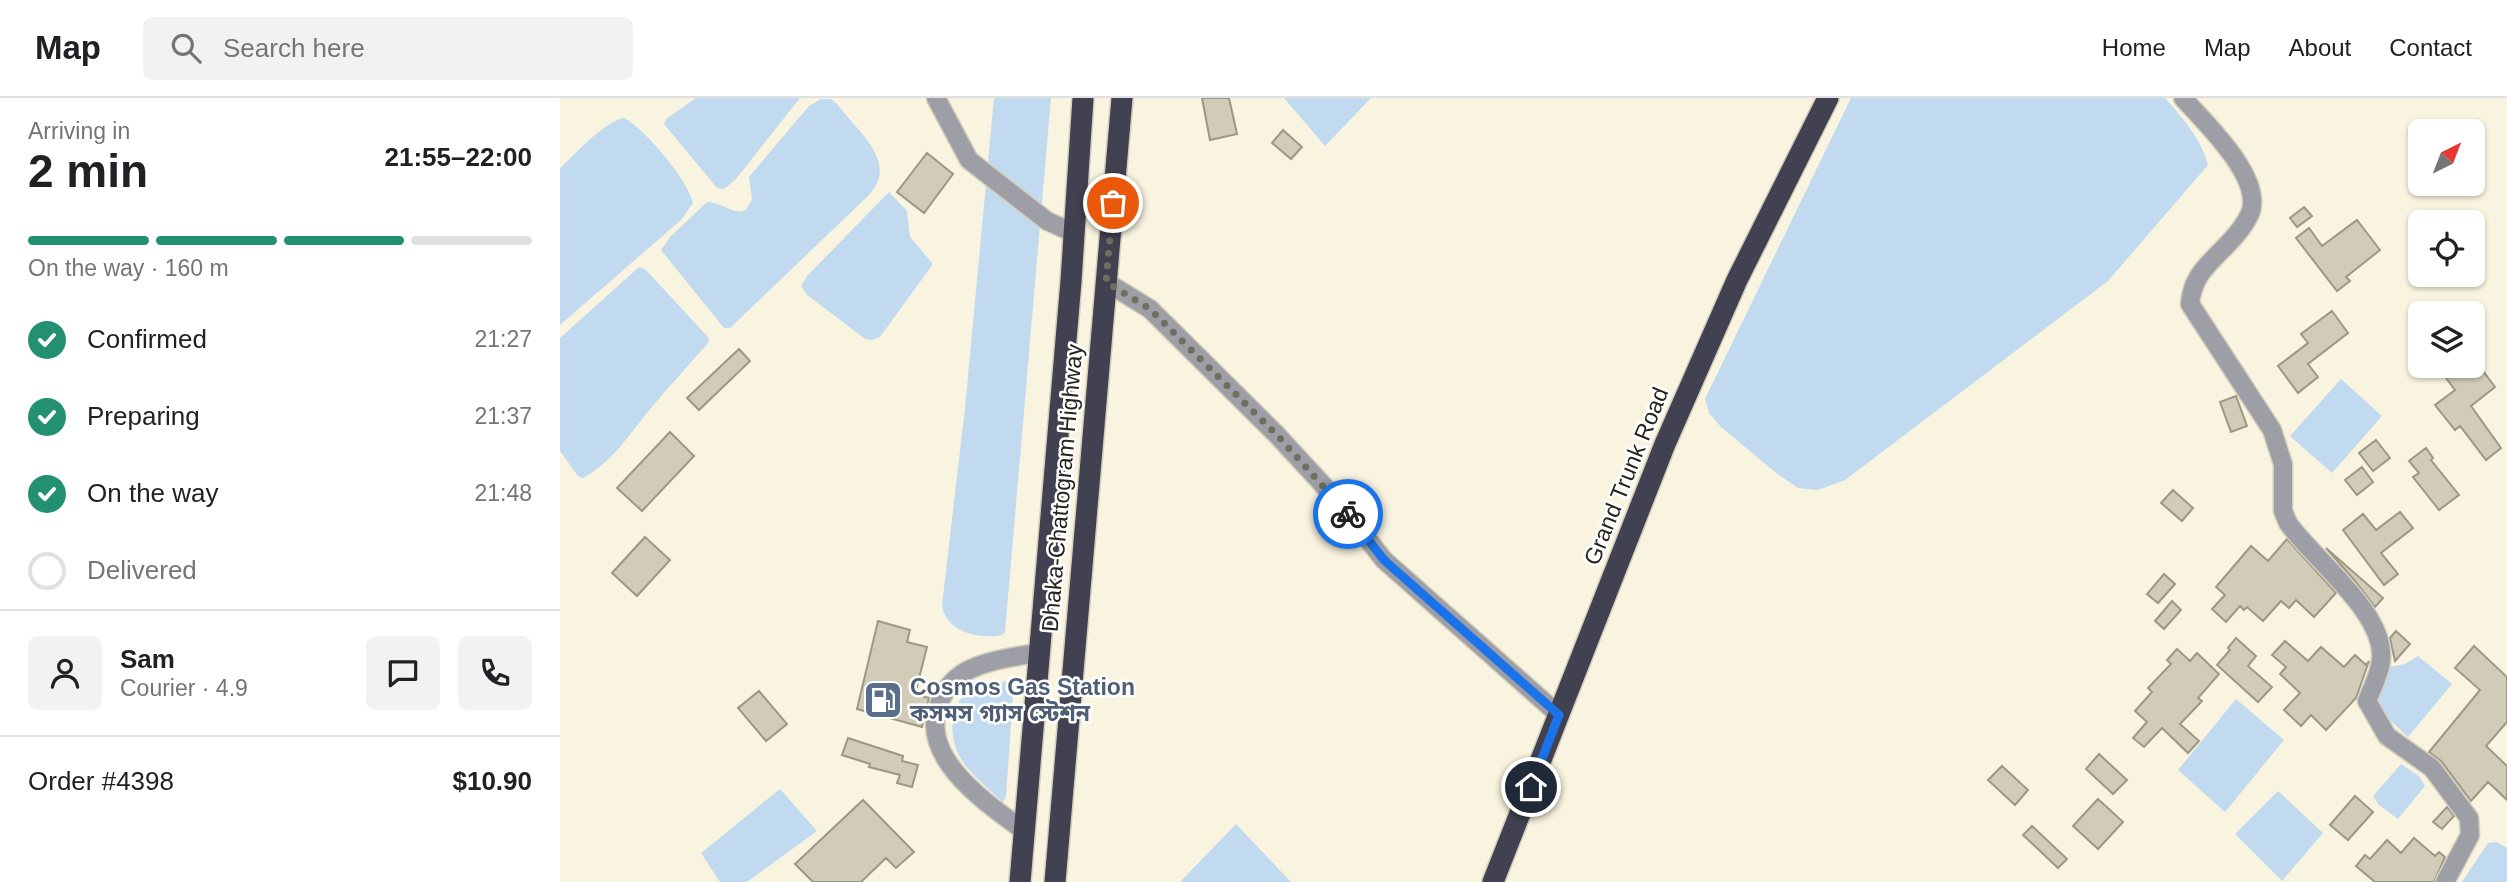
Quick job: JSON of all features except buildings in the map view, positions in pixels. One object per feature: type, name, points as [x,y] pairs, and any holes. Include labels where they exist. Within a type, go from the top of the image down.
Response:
[{"type":"highway","name":"Dhaka-Chattogram Highway","points":[[1020,882],[1041,652],[1083,98]]},
{"type":"highway","name":"Dhaka-Chattogram Highway","points":[[1055,882],[1122,98]]},
{"type":"highway","name":"Grand Trunk Road","points":[[1493,882],[1665,444],[1737,280],[1828,98]]},
{"type":"street","points":[[936,98],[970,160],[1047,222],[1074,233]]},
{"type":"street","points":[[2183,98],[2245,174],[2252,191],[2247,220],[2231,241],[2195,278],[2190,304],[2272,430],[2283,464],[2283,511],[2288,523],[2364,610],[2377,632],[2381,641],[2381,663],[2367,701],[2372,712],[2387,736],[2432,768],[2469,818],[2470,835],[2445,882]]},
{"type":"street","points":[[1106,282],[1150,309],[1277,435],[1337,500],[1384,560],[1559,715]]},
{"type":"street","points":[[1023,830],[995,810],[952,767],[940,750],[935,719],[947,688],[965,672],[1041,652]]},
{"type":"water","points":[[696,98],[800,98],[736,179],[724,189],[717,188],[664,124],[666,119]]},
{"type":"water","points":[[994,98],[1051,98],[1005,632],[1002,635],[983,636],[964,632],[956,627],[944,614],[942,605],[965,408]]},
{"type":"water","points":[[1284,98],[1371,98],[1325,146]]},
{"type":"water","points":[[1851,98],[2165,98],[2196,138],[2208,165],[2108,281],[1845,480],[1818,490],[1798,488],[1721,427],[1709,413],[1705,399]]},
{"type":"water","points":[[821,99],[831,99],[838,105],[873,149],[880,172],[877,184],[868,196],[730,328],[724,328],[661,250],[670,237],[707,202],[736,211],[746,210],[752,199],[749,177],[809,106]]},
{"type":"water","points":[[624,118],[643,132],[675,169],[693,203],[681,220],[560,325],[560,168],[599,132]]},
{"type":"water","points":[[889,192],[907,211],[910,237],[933,264],[880,337],[872,340],[865,339],[806,294],[801,286],[807,276]]},
{"type":"water","points":[[639,267],[646,270],[708,337],[709,342],[612,456],[583,478],[578,476],[560,451],[560,338]]},
{"type":"water","points":[[2341,379],[2382,416],[2332,473],[2290,436]]},
{"type":"water","points":[[2418,656],[2452,684],[2408,737],[2376,707],[2389,667],[2405,664]]},
{"type":"water","points":[[1014,681],[1006,796],[1003,802],[965,765],[957,750],[952,729],[956,709],[967,692],[985,684]]},
{"type":"water","points":[[2236,699],[2284,740],[2225,812],[2178,770]]},
{"type":"water","points":[[2401,764],[2419,776],[2425,786],[2398,819],[2379,805],[2373,796]]},
{"type":"water","points":[[780,789],[817,831],[747,882],[720,882],[701,853]]},
{"type":"water","points":[[2278,791],[2323,833],[2282,881],[2235,834]]},
{"type":"water","points":[[1236,824],[1291,882],[1180,882]]},
{"type":"water","points":[[2496,842],[2507,848],[2507,882],[2462,882],[2488,843]]},
{"type":"way so far","points":[[1113,203],[1106,282],[1150,309],[1277,435],[1348,514]]},
{"type":"place","name":"Cosmos Gas Station কসমস গ্যাস স্টেশন","points":[[883,700]]},
{"type":"route","points":[[1348,514],[1384,560],[1559,715],[1531,787]]}]
